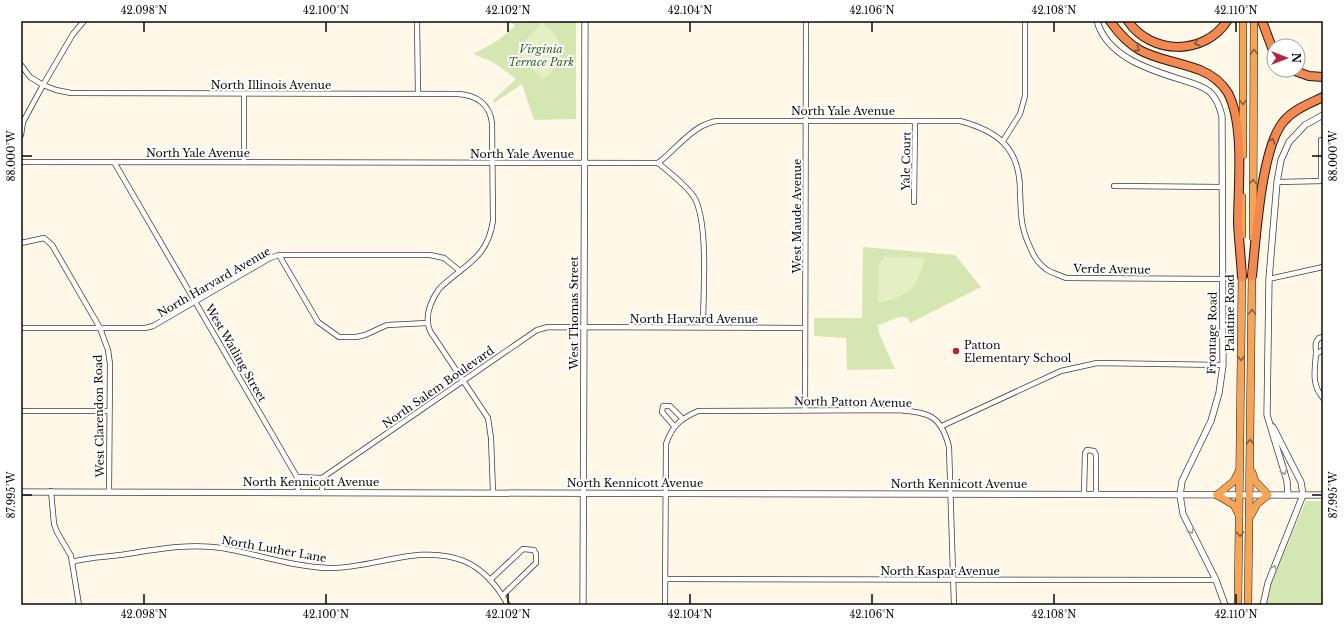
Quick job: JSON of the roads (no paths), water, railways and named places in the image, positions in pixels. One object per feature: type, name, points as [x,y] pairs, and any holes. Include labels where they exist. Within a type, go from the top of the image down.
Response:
[{"type":"highway","points":[[1110,21],[1130,45],[1143,53],[1202,71],[1218,81],[1228,93],[1238,138],[1238,224],[1242,277]]},
{"type":"highway","points":[[1128,21],[1143,37],[1164,46],[1172,47],[1189,46],[1205,40],[1215,35],[1227,21]]},
{"type":"highway","name":"Palatine Road","points":[[1238,605],[1240,518],[1243,21]]},
{"type":"highway","name":"Palatine Road","points":[[1248,605],[1254,21]]},
{"type":"highway","points":[[1262,21],[1268,38]]},
{"type":"highway","points":[[1306,75],[1323,77]]},
{"type":"highway","points":[[1252,276],[1264,179],[1272,140],[1281,124],[1290,115],[1298,109],[1323,98]]},
{"type":"highway","points":[[1249,521],[1257,504],[1268,495],[1255,481],[1250,466]]},
{"type":"highway","points":[[1240,467],[1234,481],[1217,495],[1234,505],[1240,518]]},
{"type":"street","points":[[21,136],[23,122],[42,85],[73,34],[84,21]]},
{"type":"street","points":[[417,21],[418,93]]},
{"type":"street","name":"West Thomas Street","points":[[584,605],[585,21]]},
{"type":"street","name":"West Maude Avenue","points":[[805,410],[806,21]]},
{"type":"street","points":[[1003,142],[1020,114],[1024,96],[1024,21]]},
{"type":"street","name":"Frontage Road","points":[[1097,21],[1099,27],[1110,42],[1121,54],[1131,61],[1209,91],[1218,102],[1222,116],[1223,365],[1219,393],[1211,421],[1182,481],[1180,503],[1187,524],[1216,580],[1225,605]]},
{"type":"street","points":[[21,65],[30,77],[42,85]]},
{"type":"street","name":"North Illinois Avenue","points":[[42,85],[71,93],[462,94],[473,97],[488,108],[492,116],[492,163]]},
{"type":"street","points":[[244,94],[244,162]]},
{"type":"street","points":[[1288,495],[1287,481],[1267,415],[1268,279],[1280,160],[1299,131],[1310,121],[1323,115]]},
{"type":"street","name":"North Yale Avenue","points":[[21,162],[658,163],[671,154],[702,126],[716,121],[806,119],[960,121],[983,128],[994,134],[1003,142]]},
{"type":"street","name":"Yale Court","points":[[914,202],[915,121]]},
{"type":"street","points":[[1277,182],[1322,180],[1321,140]]},
{"type":"street","name":"Verde Avenue","points":[[1003,142],[1014,159],[1019,172],[1020,216],[1023,233],[1033,255],[1046,269],[1066,278],[1223,279]]},
{"type":"street","name":"West Watling Street","points":[[114,162],[297,477],[298,493]]},
{"type":"street","points":[[492,163],[493,221],[491,233],[482,252],[436,293],[426,316],[426,323],[464,379],[488,418],[491,438],[493,492]]},
{"type":"street","points":[[658,163],[688,190],[701,213],[703,233],[703,327]]},
{"type":"street","points":[[1114,186],[1222,187]]},
{"type":"street","name":"West Clarendon Road","points":[[21,243],[44,238],[52,245],[105,339],[110,364],[109,491]]},
{"type":"street","points":[[279,255],[318,322],[339,336],[356,337],[365,335],[387,325],[426,323]]},
{"type":"street","name":"North Harvard Avenue","points":[[21,328],[153,326],[270,258],[279,255],[430,255],[444,258],[460,271]]},
{"type":"street","points":[[1268,279],[1323,267]]},
{"type":"street","name":"North Salem Boulevard","points":[[322,478],[537,330],[548,327],[584,327]]},
{"type":"street","name":"North Harvard Avenue","points":[[584,327],[805,328]]},
{"type":"street","points":[[1323,337],[1316,341],[1314,378],[1315,386],[1323,398]]},
{"type":"street","points":[[1316,354],[1323,350]]},
{"type":"street","points":[[954,605],[949,447],[942,426],[1072,367],[1096,364],[1223,365]]},
{"type":"street","points":[[674,426],[662,412],[663,406],[670,406],[682,418]]},
{"type":"street","points":[[1263,605],[1268,583],[1303,495],[1301,482],[1278,438],[1268,408]]},
{"type":"street","points":[[21,411],[109,411]]},
{"type":"street","name":"North Patton Avenue","points":[[665,605],[666,444],[674,426],[682,418],[698,411],[905,411],[927,415],[942,426]]},
{"type":"street","points":[[1084,494],[1085,453],[1087,450],[1090,450],[1094,451],[1096,455],[1096,494]]},
{"type":"street","points":[[297,477],[322,478],[322,492]]},
{"type":"street","points":[[51,491],[54,524],[72,562],[79,605]]},
{"type":"street","name":"North Kennicott Avenue","points":[[21,492],[109,491],[298,493],[493,492],[1323,495]]},
{"type":"street","name":"North Luther Lane","points":[[72,562],[85,558],[156,548],[190,546],[223,548],[330,568],[364,565],[407,557],[437,556],[463,561],[481,571],[503,596],[508,605]]},
{"type":"street","points":[[490,580],[523,549],[534,550],[536,554],[536,563],[503,596]]},
{"type":"street","name":"North Kaspar Avenue","points":[[665,579],[1216,580]]},
{"type":"place","name":"Patton Elementary School","points":[[956,351]]},
{"type":"park label","name":"Virginia Terrace Park","points":[[541,55]]}]
